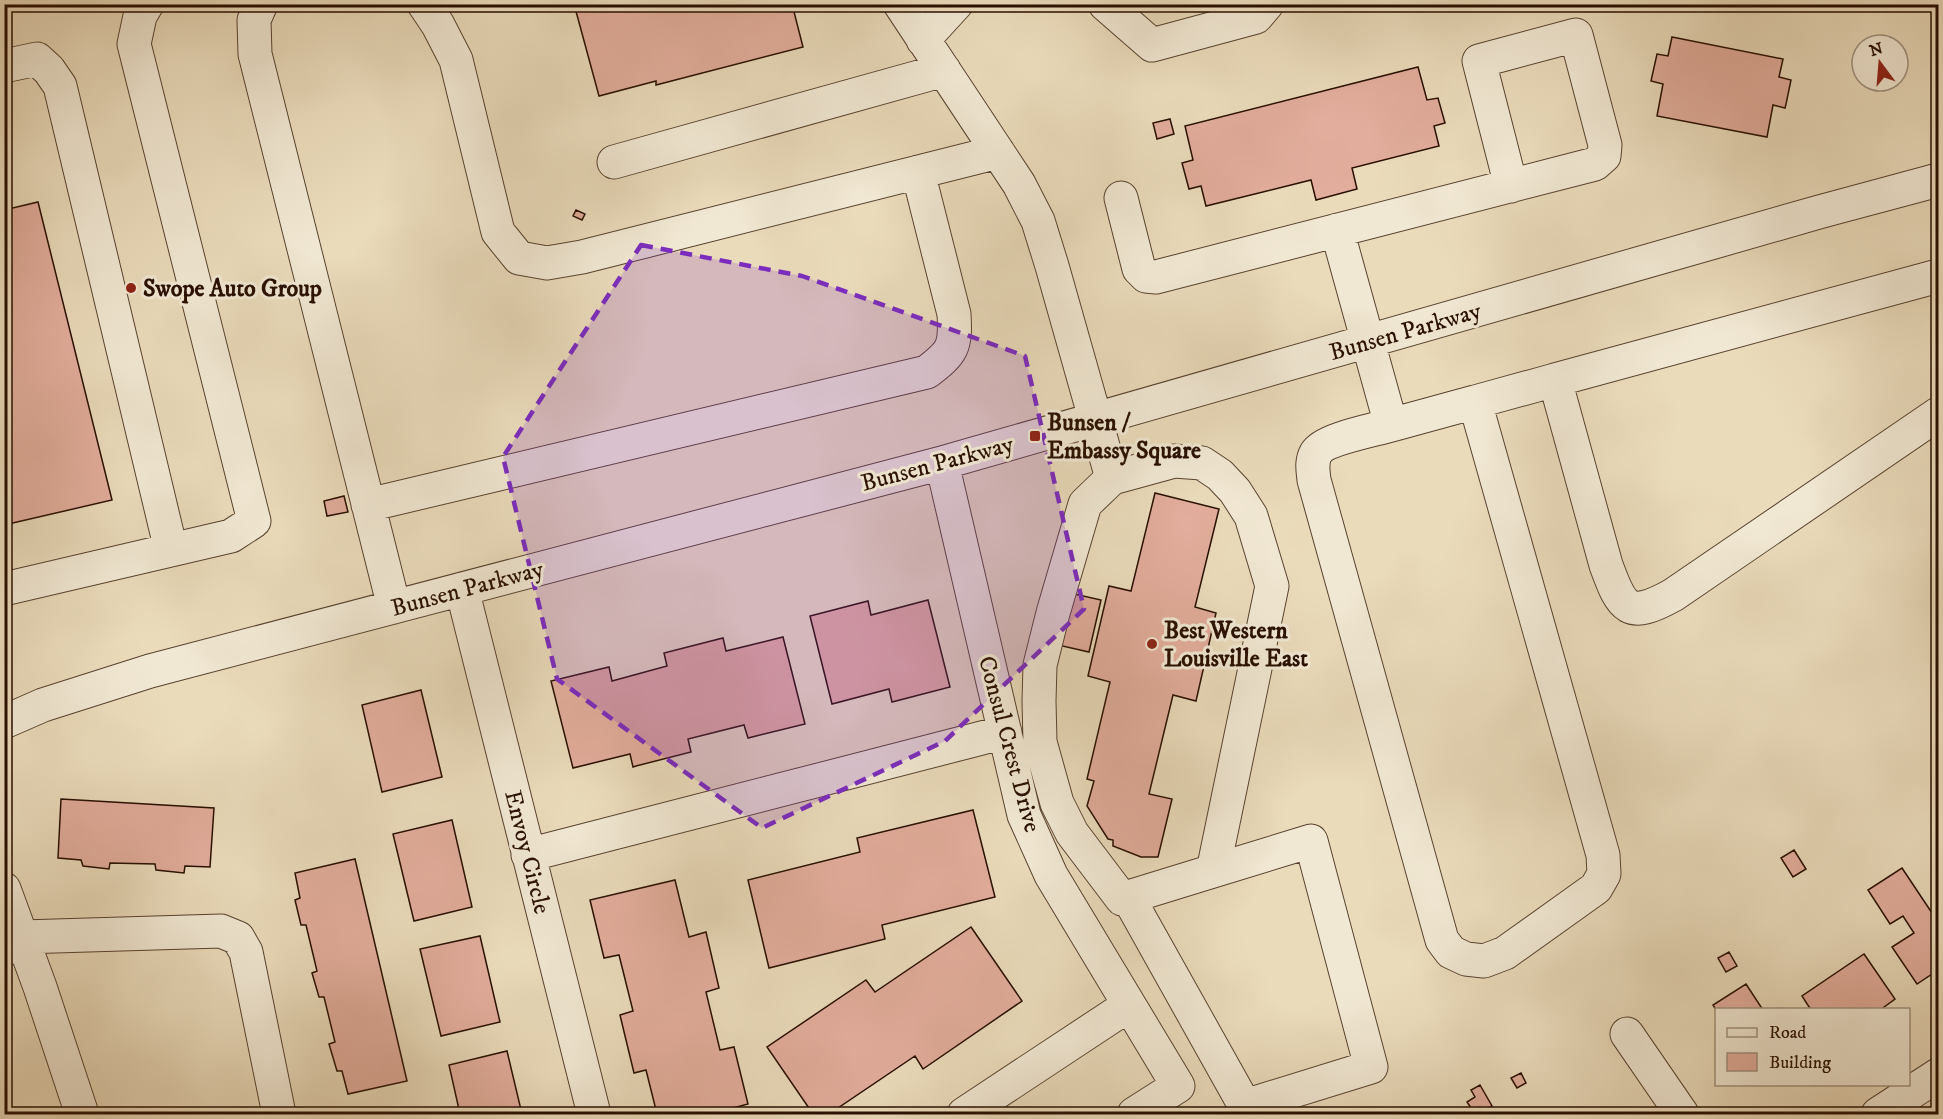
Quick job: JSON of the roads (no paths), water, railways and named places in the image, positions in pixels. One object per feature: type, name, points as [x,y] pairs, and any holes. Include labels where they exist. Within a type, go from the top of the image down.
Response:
[{"type":"street","points":[[4,588],[231,536],[254,521],[134,44],[140,16],[147,4]]},
{"type":"street","points":[[261,4],[254,20],[255,54],[394,607]]},
{"type":"street","points":[[424,4],[456,60],[498,232],[519,258],[547,263],[582,257],[998,152]]},
{"type":"street","points":[[900,4],[1019,184],[1038,221],[1112,478]]},
{"type":"street","points":[[924,40],[956,4]]},
{"type":"street","points":[[1105,4],[1152,45],[1256,17],[1267,4]]},
{"type":"street","points":[[1121,198],[1139,269],[1146,276],[1156,277],[1337,230],[1511,186],[1595,164],[1604,156],[1605,145],[1576,34],[1479,61],[1511,186]]},
{"type":"street","points":[[4,66],[36,58],[49,70],[60,86],[171,550]]},
{"type":"street","points":[[614,162],[944,70]]},
{"type":"street","points":[[368,505],[927,372],[946,357],[956,336],[954,314],[918,172]]},
{"type":"street","name":"Bunsen Parkway","points":[[4,723],[43,705],[150,670],[942,463],[1808,215],[1938,180]]},
{"type":"street","points":[[1337,230],[1391,425]]},
{"type":"street","points":[[1475,402],[1603,855],[1604,874],[1596,888],[1505,953],[1484,961],[1466,959],[1451,952],[1442,940],[1314,480],[1312,463],[1317,450],[1329,442],[1475,402],[1938,276]]},
{"type":"street","points":[[1556,380],[1606,565],[1616,592],[1624,603],[1637,609],[1652,607],[1673,595],[1938,414]]},
{"type":"street","points":[[1128,897],[1245,1106],[1371,1067],[1311,840],[1213,871],[1122,898],[1072,833],[1057,803],[1040,742],[1040,665],[1085,504],[1112,478],[1174,461],[1202,463],[1220,475],[1235,491],[1251,516],[1272,586],[1213,871]]},
{"type":"street","name":"Consul Crest Drive","points":[[942,463],[1024,815],[1051,875],[1178,1086],[1134,1114]]},
{"type":"street","name":"Envoy Circle","points":[[462,589],[594,1114]]},
{"type":"street","points":[[528,855],[1005,732]]},
{"type":"street","points":[[4,889],[13,943],[82,1114]]},
{"type":"street","points":[[13,943],[221,931],[238,938],[246,952],[279,1114]]},
{"type":"street","points":[[964,1114],[1129,1005]]},
{"type":"street","points":[[1628,1034],[1682,1114]]},
{"type":"street","points":[[1878,1114],[1938,1074]]},
{"type":"place","name":"Swope Auto Group","points":[[131,288]]},
{"type":"place","name":"Bunsen / Embassy Square","points":[[1035,436]]},
{"type":"place","name":"Best Western Louisville East","points":[[1152,644]]}]
